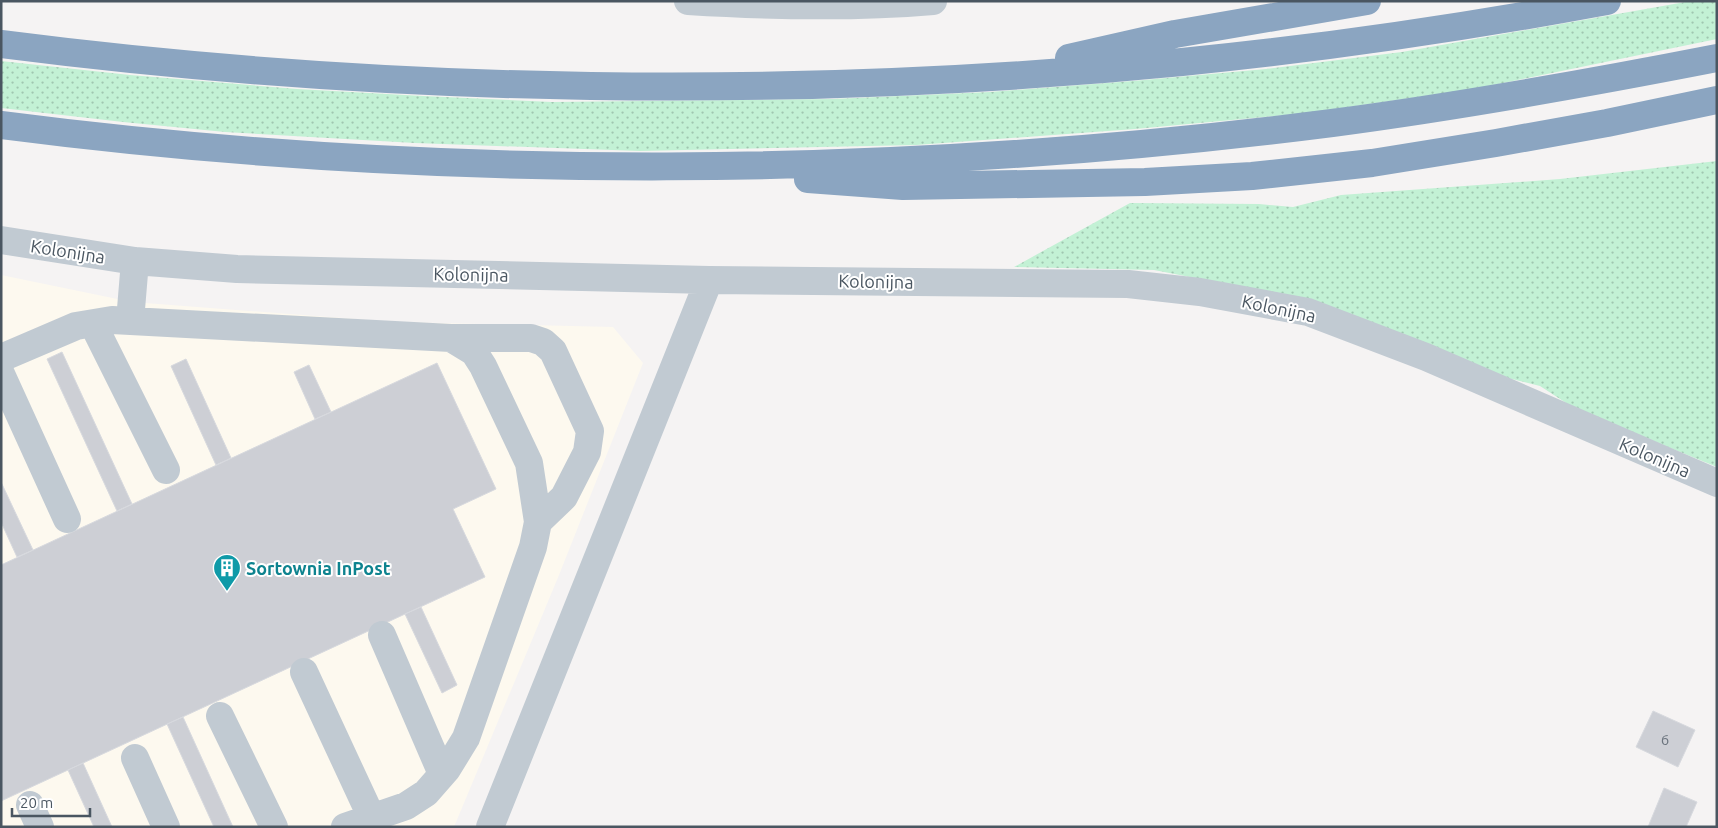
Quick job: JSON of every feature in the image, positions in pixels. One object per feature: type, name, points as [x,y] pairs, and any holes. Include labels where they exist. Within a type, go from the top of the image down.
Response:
[{"type":"highway","points":[[992,76],[1175,34],[1367,1]]},
{"type":"highway","points":[[1,44],[288,73],[385,79],[528,85],[778,85],[1096,70],[1403,36],[1607,1]]},
{"type":"highway","points":[[1,125],[196,146],[471,162],[737,165],[908,160],[1008,155],[1156,142],[1330,123],[1568,87],[1717,58]]},
{"type":"highway","points":[[625,165],[903,186],[1145,182],[1252,176],[1372,163],[1607,123],[1717,100]]},
{"type":"highway","points":[[1607,123],[1717,114]]},
{"type":"street","points":[[688,1],[764,6],[885,5],[933,1]]},
{"type":"street","name":"Kolonijna","points":[[1,240],[135,262],[237,269],[709,280],[1128,284],[1200,292],[1308,312],[1426,357],[1717,483]]},
{"type":"street","points":[[130,321],[135,262]]},
{"type":"street","points":[[490,827],[709,280]]},
{"type":"street","points":[[1,358],[76,326],[112,320],[451,338],[531,338],[543,342],[553,351],[590,431],[587,452],[564,497],[538,522]]},
{"type":"street","points":[[93,324],[166,470]]},
{"type":"street","points":[[346,827],[374,822],[406,806],[426,793],[442,774],[466,738],[533,547],[538,522],[529,463],[483,366],[474,352],[451,338]]},
{"type":"street","points":[[1,374],[67,519]]},
{"type":"street","points":[[382,635],[442,774]]},
{"type":"street","points":[[304,672],[374,822]]},
{"type":"street","points":[[220,716],[274,827]]},
{"type":"street","points":[[134,758],[166,827]]},
{"type":"shaded area","points":[[1,275],[132,302],[395,322],[613,327],[643,363],[559,575],[454,827],[1,827]]},
{"type":"green space","points":[[1691,1],[1717,1],[1717,39],[1474,89],[1307,113],[1135,129],[916,145],[640,151],[415,143],[225,132],[1,108],[1,61],[130,75],[297,89],[552,102],[833,99],[990,92],[1266,69],[1402,52]]},
{"type":"green space","points":[[1717,161],[1717,467],[1577,410],[1540,386],[1488,373],[1313,301],[1154,270],[1014,267],[1130,203],[1259,204],[1293,207],[1341,195],[1560,179]]},
{"type":"building","points":[[62,352],[132,504],[117,511],[47,359]]},
{"type":"building","points":[[186,359],[231,458],[216,465],[171,366]]},
{"type":"building","name":"Sortownia InPost","points":[[437,363],[496,489],[453,509],[485,577],[1,801],[1,565]]},
{"type":"building","points":[[309,365],[331,412],[315,419],[294,372]]},
{"type":"building","points":[[1,482],[33,550],[17,557],[1,522]]},
{"type":"building","points":[[421,607],[457,685],[442,693],[405,614]]},
{"type":"building","points":[[1653,711],[1695,730],[1678,767],[1636,747]]},
{"type":"building","points":[[183,717],[233,827],[214,827],[167,724]]},
{"type":"building","points":[[83,763],[112,827],[94,827],[68,770]]},
{"type":"building","points":[[1664,788],[1697,802],[1686,827],[1648,827]]},
{"type":"place","name":"Sortownia InPost","points":[[227,592]]}]
